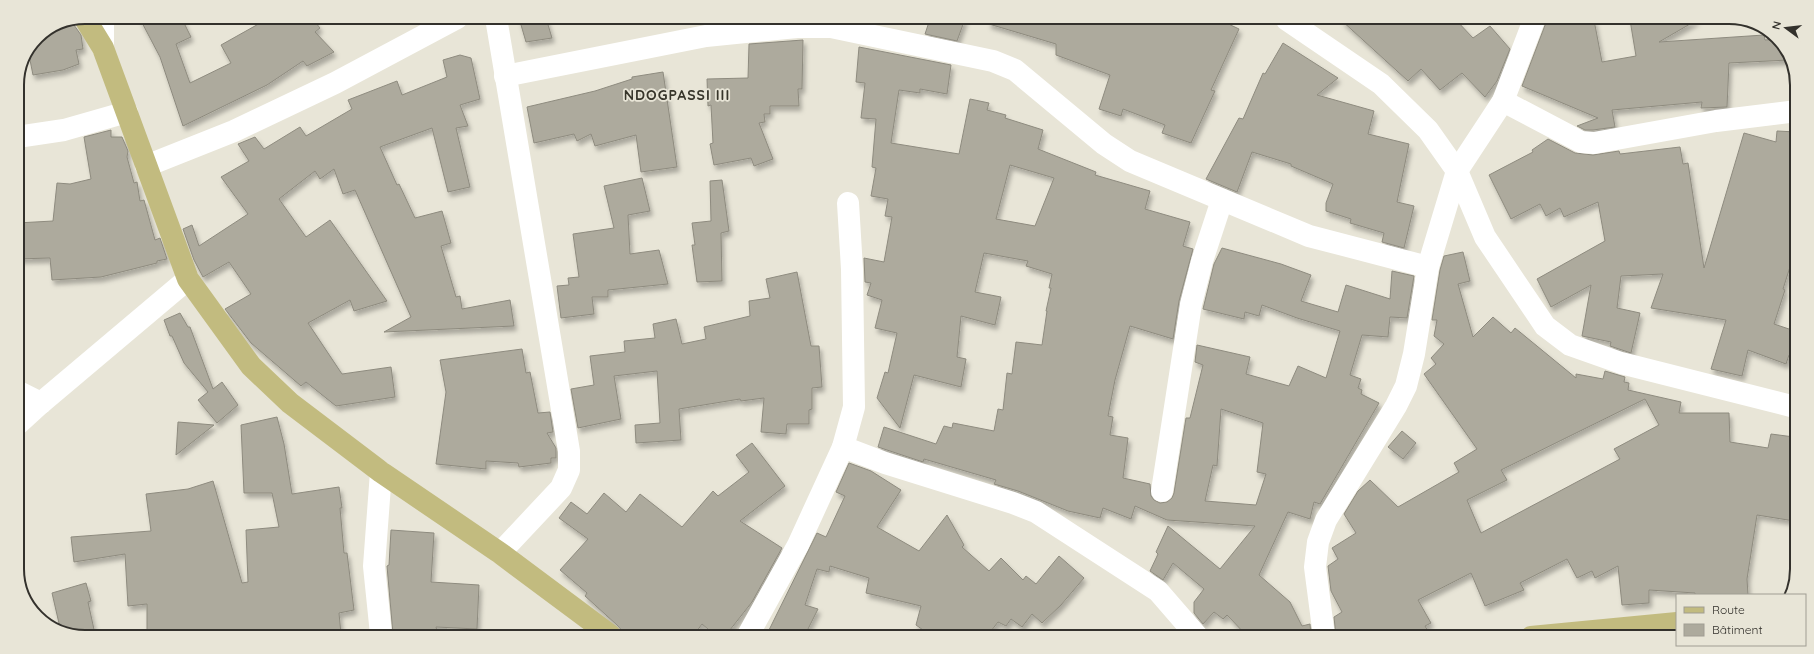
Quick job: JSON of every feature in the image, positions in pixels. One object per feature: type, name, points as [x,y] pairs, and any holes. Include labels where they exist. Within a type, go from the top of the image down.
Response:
[{"type":"main road","points":[[88,24],[103,48],[188,279],[251,366],[290,403],[381,472],[500,553],[603,630]]},
{"type":"main road","points":[[1595,630],[1676,623]]},
{"type":"street","points":[[103,24],[103,48]]},
{"type":"street","points":[[146,166],[234,131],[328,86],[446,24]]},
{"type":"street","points":[[497,24],[569,451],[569,470],[561,488],[500,553]]},
{"type":"street","points":[[505,76],[706,36],[823,24]]},
{"type":"street","points":[[836,24],[993,61],[1016,70],[1104,144],[1130,161],[1309,236],[1428,267]]},
{"type":"street","points":[[1293,24],[1381,84],[1428,130],[1457,171],[1485,237],[1545,326],[1570,345],[1621,363],[1790,406]]},
{"type":"street","points":[[1323,630],[1315,567],[1318,542],[1326,520],[1396,406],[1406,386],[1414,354],[1428,267],[1457,171],[1503,101],[1532,24]]},
{"type":"street","points":[[1503,101],[1581,142],[1594,143],[1716,122],[1790,112]]},
{"type":"street","points":[[24,136],[64,130],[127,112]]},
{"type":"street","points":[[1162,491],[1191,304],[1202,260],[1222,200]]},
{"type":"street","points":[[751,630],[798,545],[843,447],[854,407],[852,269],[848,203]]},
{"type":"street","points":[[24,419],[188,279]]},
{"type":"street","points":[[24,394],[41,403]]},
{"type":"street","points":[[843,447],[886,463],[1013,503],[1036,512],[1158,591],[1192,630]]},
{"type":"street","points":[[381,472],[374,566],[381,630]]},
{"type":"building","points":[[143,24],[184,24],[191,37],[176,44],[190,83],[231,63],[221,45],[258,24],[317,24],[320,28],[315,32],[334,52],[307,66],[303,61],[267,85],[183,126],[160,57]]},
{"type":"building","points":[[521,24],[548,24],[552,38],[526,42]]},
{"type":"building","points":[[928,24],[963,24],[957,41],[925,34]]},
{"type":"building","points":[[989,24],[1228,24],[1239,29],[1211,90],[1215,91],[1191,143],[1162,133],[1165,125],[1123,109],[1121,116],[1099,109],[1110,75],[1056,55],[1056,44]]},
{"type":"building","points":[[1345,24],[1460,24],[1473,38],[1490,26],[1510,49],[1497,81],[1485,97],[1462,73],[1440,90],[1421,69],[1408,81]]},
{"type":"building","points":[[1545,24],[1595,24],[1602,62],[1636,56],[1631,24],[1690,24],[1659,42],[1764,35],[1766,40],[1766,48],[1777,48],[1785,60],[1729,63],[1727,107],[1701,108],[1702,102],[1612,110],[1615,127],[1585,130],[1577,126],[1598,118],[1522,86]]},
{"type":"building","points":[[74,25],[81,35],[83,49],[76,50],[79,64],[63,70],[33,75],[30,59],[34,51],[51,34]]},
{"type":"building","points":[[803,40],[802,89],[798,89],[799,106],[770,106],[770,114],[764,114],[765,122],[759,123],[773,159],[754,166],[751,158],[714,165],[710,144],[713,143],[711,105],[708,106],[707,79],[748,78],[749,44]]},
{"type":"building","points":[[1283,43],[1338,78],[1317,95],[1374,111],[1368,134],[1409,144],[1397,202],[1414,206],[1404,248],[1382,242],[1384,233],[1350,223],[1351,219],[1326,211],[1326,203],[1333,184],[1291,166],[1291,164],[1252,152],[1237,192],[1206,179],[1239,118],[1243,119],[1263,73],[1265,74]]},
{"type":"building","points":[[859,47],[951,65],[947,94],[920,89],[920,93],[899,90],[891,143],[959,154],[970,99],[989,103],[987,110],[1006,115],[1005,118],[1043,130],[1038,149],[1096,172],[1095,175],[1150,191],[1145,209],[1190,222],[1183,246],[1193,249],[1179,301],[1173,339],[1130,326],[1115,380],[1108,416],[1113,417],[1110,435],[1128,438],[1123,478],[1150,484],[1151,496],[1154,500],[1160,503],[1167,502],[1172,498],[1174,493],[1186,418],[1190,418],[1203,365],[1195,362],[1197,345],[1250,357],[1246,374],[1289,386],[1298,366],[1326,378],[1340,331],[1297,318],[1262,305],[1259,316],[1245,312],[1244,319],[1203,309],[1214,264],[1222,248],[1281,264],[1311,275],[1301,301],[1338,312],[1346,285],[1390,299],[1392,271],[1414,276],[1407,318],[1390,317],[1388,337],[1362,335],[1350,375],[1361,379],[1358,388],[1362,390],[1361,394],[1379,403],[1320,504],[1314,502],[1310,519],[1288,512],[1259,575],[1290,602],[1302,626],[1310,624],[1310,630],[1241,630],[1227,615],[1223,619],[1214,612],[1203,624],[1194,613],[1194,602],[1204,589],[1173,563],[1163,580],[1150,571],[1158,554],[1156,552],[1168,526],[1220,569],[1255,526],[1167,520],[1135,506],[1131,519],[1103,508],[1100,518],[1068,511],[1018,491],[994,484],[996,480],[924,459],[923,462],[878,447],[884,427],[936,444],[944,426],[952,428],[953,423],[994,431],[998,409],[1003,410],[1007,373],[1012,374],[1016,342],[1042,345],[1052,274],[1026,266],[1028,261],[984,253],[975,292],[1001,297],[995,325],[961,316],[957,357],[966,359],[961,387],[914,375],[900,428],[877,398],[885,372],[888,373],[897,333],[875,328],[882,300],[867,295],[871,283],[865,282],[864,258],[884,262],[892,217],[885,216],[888,199],[871,196],[876,168],[872,167],[876,119],[861,118],[865,83],[856,82]],"holes":[[[1010,165],[1054,178],[1035,226],[996,219]],[[1221,409],[1263,423],[1257,472],[1266,474],[1256,505],[1205,501],[1213,465],[1217,466]]]},
{"type":"building","points":[[460,55],[471,58],[480,99],[460,105],[468,126],[456,128],[470,187],[448,192],[432,128],[380,147],[397,185],[399,184],[415,218],[442,211],[451,243],[441,246],[456,297],[460,296],[462,309],[510,300],[514,326],[384,332],[411,317],[355,190],[343,194],[334,169],[320,179],[315,171],[279,199],[306,237],[330,220],[387,301],[354,311],[350,300],[308,323],[342,374],[391,367],[395,397],[336,406],[306,382],[301,386],[251,343],[225,309],[251,294],[229,262],[203,277],[194,260],[183,229],[192,225],[199,246],[248,214],[221,177],[249,161],[238,144],[255,137],[264,149],[300,127],[306,136],[352,109],[348,100],[397,81],[402,95],[447,77],[443,60]]},
{"type":"building","points":[[663,72],[677,167],[641,172],[636,135],[595,146],[591,134],[577,141],[574,134],[534,143],[527,107],[595,91],[632,79],[632,77]]},
{"type":"building","points":[[111,130],[111,137],[122,137],[128,151],[127,157],[134,183],[137,182],[140,201],[144,200],[155,240],[160,238],[167,259],[157,261],[157,263],[101,277],[52,280],[50,258],[24,259],[24,223],[53,221],[57,183],[70,184],[91,179],[84,137]]},
{"type":"building","points":[[1777,131],[1790,132],[1790,267],[1783,289],[1785,290],[1774,324],[1790,329],[1790,355],[1786,364],[1748,350],[1742,376],[1711,369],[1726,320],[1651,308],[1663,274],[1621,276],[1617,308],[1640,313],[1631,353],[1610,346],[1611,342],[1582,336],[1591,285],[1551,307],[1537,279],[1605,241],[1598,202],[1564,217],[1560,208],[1546,216],[1540,204],[1511,219],[1489,175],[1533,152],[1532,150],[1548,139],[1575,153],[1593,155],[1619,151],[1620,154],[1680,147],[1683,164],[1688,163],[1704,268],[1744,133],[1776,142]]},
{"type":"building","points":[[642,178],[650,211],[628,215],[630,254],[659,250],[668,284],[608,290],[608,297],[592,297],[594,314],[561,318],[557,286],[569,285],[568,278],[579,277],[573,234],[614,228],[604,186]]},
{"type":"building","points":[[722,180],[729,231],[721,233],[722,281],[697,282],[692,245],[695,245],[692,223],[711,221],[710,181]]},
{"type":"building","points":[[1463,252],[1470,281],[1458,284],[1473,337],[1493,317],[1511,333],[1515,328],[1576,378],[1576,374],[1603,379],[1605,371],[1625,377],[1624,382],[1629,383],[1628,390],[1681,402],[1679,413],[1729,413],[1730,442],[1768,448],[1771,434],[1790,436],[1790,520],[1757,515],[1747,579],[1748,594],[1695,594],[1649,590],[1649,603],[1622,605],[1618,566],[1595,578],[1592,571],[1577,578],[1567,559],[1520,583],[1524,590],[1485,606],[1471,573],[1418,600],[1431,623],[1425,626],[1427,630],[1335,630],[1334,617],[1342,612],[1331,591],[1328,566],[1338,559],[1332,548],[1356,533],[1344,514],[1358,491],[1370,480],[1398,507],[1459,472],[1454,463],[1477,449],[1424,374],[1436,364],[1431,358],[1444,344],[1434,336],[1437,320],[1432,320],[1440,270],[1444,256]],"holes":[[[1645,399],[1659,425],[1614,449],[1620,459],[1481,533],[1467,500],[1507,480],[1501,470]]]},
{"type":"building","points":[[797,272],[811,346],[819,346],[822,387],[812,388],[812,409],[809,410],[809,424],[787,424],[786,434],[761,432],[764,398],[741,401],[740,399],[679,409],[681,440],[636,443],[635,425],[660,423],[657,371],[614,376],[621,419],[578,428],[571,389],[594,385],[590,356],[625,352],[624,341],[655,338],[653,324],[676,319],[682,344],[706,339],[704,327],[750,316],[749,301],[770,298],[766,279]]},
{"type":"building","points":[[180,313],[188,327],[190,327],[213,389],[222,382],[238,405],[217,423],[198,400],[208,392],[184,363],[172,336],[170,336],[164,320]]},
{"type":"building","points":[[522,349],[526,373],[530,372],[538,413],[550,412],[553,432],[547,433],[556,448],[556,458],[551,458],[551,463],[519,467],[518,463],[486,461],[486,469],[436,464],[446,392],[440,360]]},
{"type":"building","points":[[277,417],[284,444],[292,494],[339,487],[342,508],[340,508],[344,553],[347,553],[354,610],[339,613],[341,630],[147,630],[147,604],[128,606],[125,554],[74,562],[71,537],[151,531],[146,494],[188,489],[213,481],[242,583],[248,582],[246,530],[279,527],[272,493],[244,493],[241,425]]},
{"type":"building","points":[[178,422],[214,425],[176,455]]},
{"type":"building","points":[[1402,431],[1416,443],[1403,459],[1388,447]]},
{"type":"building","points":[[752,443],[785,486],[740,521],[782,548],[752,602],[730,630],[709,630],[702,624],[698,630],[622,630],[585,596],[587,593],[560,570],[588,539],[559,518],[571,502],[587,514],[604,493],[626,512],[640,494],[682,527],[713,491],[718,496],[749,472],[736,455]]},
{"type":"building","points":[[849,463],[871,471],[901,490],[877,527],[919,551],[947,515],[964,545],[962,547],[989,571],[1001,558],[1023,580],[1026,576],[1036,584],[1059,556],[1084,578],[1061,605],[1042,623],[1032,614],[1022,627],[1011,619],[1006,626],[998,622],[992,630],[923,630],[916,625],[921,606],[866,593],[869,578],[830,566],[829,572],[817,569],[805,605],[818,609],[808,630],[769,630],[817,533],[826,537],[845,496],[836,492]]},
{"type":"building","points":[[391,530],[434,533],[431,582],[479,585],[477,629],[436,627],[437,630],[393,630],[387,566],[389,565]]},
{"type":"building","points":[[86,583],[91,601],[88,602],[94,630],[77,629],[59,625],[52,593]]},
{"type":"district","name":"NDOGPASSI III","points":[[677,95]]}]
